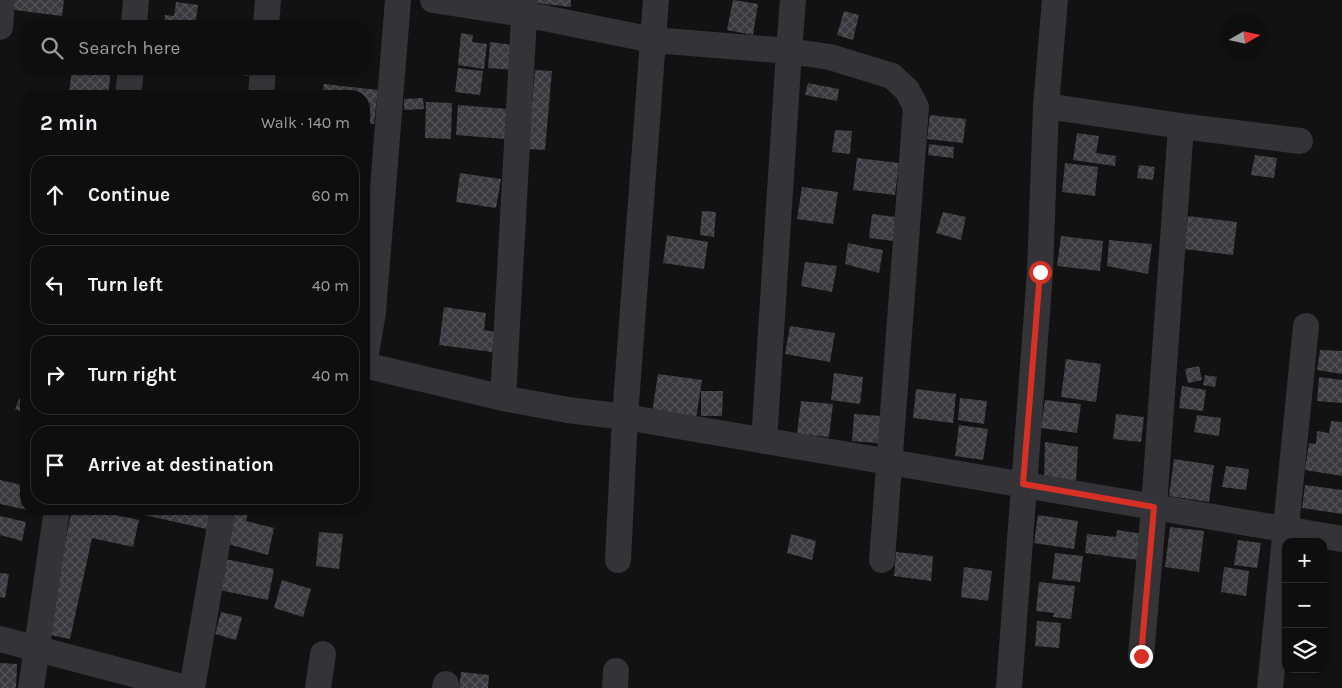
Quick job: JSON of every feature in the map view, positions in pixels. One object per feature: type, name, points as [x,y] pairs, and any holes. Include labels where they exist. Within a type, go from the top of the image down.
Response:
[{"type":"street","points":[[0,27],[2,0]]},
{"type":"street","points":[[134,20],[136,0]]},
{"type":"street","points":[[266,20],[268,0]]},
{"type":"street","points":[[370,330],[398,0]]},
{"type":"street","points":[[433,0],[524,7],[653,40],[830,56],[892,76],[907,90],[916,107],[882,560]]},
{"type":"street","points":[[618,560],[625,417],[656,0]]},
{"type":"street","points":[[764,440],[793,0]]},
{"type":"street","points":[[1009,688],[1040,272],[1046,106],[1055,0]]},
{"type":"street","points":[[503,398],[524,7]]},
{"type":"street","points":[[129,90],[130,75]]},
{"type":"street","points":[[261,90],[262,75]]},
{"type":"street","points":[[1046,106],[1300,141]]},
{"type":"street","points":[[1141,656],[1154,507],[1181,126]]},
{"type":"street","points":[[1270,688],[1306,326]]},
{"type":"street","points":[[370,366],[503,398],[568,410],[625,417],[764,440],[1342,539]]},
{"type":"street","points":[[31,688],[56,515]]},
{"type":"street","points":[[192,688],[223,515]]},
{"type":"street","points":[[0,639],[186,688]]},
{"type":"street","points":[[318,688],[323,654]]},
{"type":"building","points":[[8,0],[64,0],[62,16],[7,9]]},
{"type":"building","points":[[536,0],[571,0],[571,7],[536,3]]},
{"type":"building","points":[[733,0],[758,4],[753,35],[727,30]]},
{"type":"building","points":[[176,2],[198,5],[196,20],[165,20],[165,15],[174,16]]},
{"type":"building","points":[[844,11],[859,15],[853,40],[837,35]]},
{"type":"building","points":[[461,33],[473,35],[472,42],[487,44],[484,69],[458,65]]},
{"type":"building","points":[[490,42],[515,45],[512,70],[488,68]]},
{"type":"building","points":[[458,68],[483,71],[480,95],[455,92]]},
{"type":"building","points":[[535,70],[552,71],[545,150],[528,149]]},
{"type":"building","points":[[71,75],[110,75],[109,90],[69,90]]},
{"type":"building","points":[[808,83],[839,89],[837,101],[805,95]]},
{"type":"building","points":[[324,84],[378,90],[374,124],[370,124],[370,90],[323,90]]},
{"type":"building","points":[[423,98],[424,109],[404,110],[404,99]]},
{"type":"building","points":[[426,102],[452,103],[451,139],[425,138]]},
{"type":"building","points":[[458,105],[508,109],[506,139],[456,135]]},
{"type":"building","points":[[930,115],[966,119],[963,143],[927,139]]},
{"type":"building","points":[[835,130],[852,131],[850,154],[832,152]]},
{"type":"building","points":[[1077,133],[1099,136],[1096,153],[1116,156],[1115,166],[1073,160]]},
{"type":"building","points":[[929,144],[954,147],[953,158],[928,155]]},
{"type":"building","points":[[1255,155],[1277,158],[1274,178],[1251,175]]},
{"type":"building","points":[[857,158],[899,163],[895,195],[853,190]]},
{"type":"building","points":[[1065,163],[1098,167],[1095,196],[1062,192]]},
{"type":"building","points":[[1139,165],[1155,167],[1153,180],[1137,178]]},
{"type":"building","points":[[460,173],[501,179],[496,208],[456,202]]},
{"type":"building","points":[[802,187],[838,192],[833,224],[797,219]]},
{"type":"building","points":[[370,189],[374,190],[370,210]]},
{"type":"building","points":[[702,211],[716,212],[714,237],[700,235]]},
{"type":"building","points":[[943,212],[966,217],[961,240],[936,233]]},
{"type":"building","points":[[872,214],[896,217],[894,241],[869,238]]},
{"type":"building","points":[[1188,216],[1237,222],[1233,255],[1184,249]]},
{"type":"building","points":[[667,235],[708,242],[704,269],[663,263]]},
{"type":"building","points":[[1061,236],[1103,241],[1100,271],[1057,266]]},
{"type":"building","points":[[1109,240],[1152,244],[1148,274],[1107,266]]},
{"type":"building","points":[[848,243],[883,250],[879,273],[845,264]]},
{"type":"building","points":[[805,262],[837,266],[832,292],[801,286]]},
{"type":"building","points":[[444,307],[486,313],[484,330],[495,332],[492,352],[439,345]]},
{"type":"building","points":[[790,326],[835,333],[830,362],[785,354]]},
{"type":"building","points":[[1320,350],[1342,351],[1342,374],[1317,370]]},
{"type":"building","points":[[1066,359],[1101,364],[1096,402],[1061,397]]},
{"type":"building","points":[[1199,366],[1202,380],[1188,383],[1185,369]]},
{"type":"building","points":[[834,373],[863,377],[860,404],[831,400]]},
{"type":"building","points":[[658,374],[702,380],[696,419],[652,413]]},
{"type":"building","points":[[1205,375],[1217,377],[1215,387],[1203,385]]},
{"type":"building","points":[[1319,377],[1342,380],[1342,403],[1317,401]]},
{"type":"building","points":[[1182,386],[1206,390],[1203,411],[1179,408]]},
{"type":"building","points":[[916,389],[956,394],[953,423],[913,418]]},
{"type":"building","points":[[701,391],[723,391],[722,416],[701,416]]},
{"type":"building","points":[[20,397],[20,411],[15,409]]},
{"type":"building","points":[[960,398],[987,401],[984,424],[958,420]]},
{"type":"building","points":[[1045,400],[1081,404],[1077,433],[1041,428]]},
{"type":"building","points":[[801,401],[833,404],[829,437],[797,434]]},
{"type":"building","points":[[854,414],[881,416],[878,443],[852,441]]},
{"type":"building","points":[[1116,414],[1144,417],[1141,442],[1113,439]]},
{"type":"building","points":[[1197,415],[1221,418],[1219,436],[1194,432]]},
{"type":"building","points":[[1331,421],[1342,422],[1342,476],[1305,470],[1309,443],[1316,444],[1317,431],[1329,433]]},
{"type":"building","points":[[959,425],[988,429],[983,460],[955,456]]},
{"type":"building","points":[[1045,442],[1078,447],[1076,481],[1044,477]]},
{"type":"building","points":[[1174,459],[1214,465],[1209,502],[1169,496]]},
{"type":"building","points":[[1226,466],[1249,469],[1246,490],[1222,487]]},
{"type":"building","points":[[0,480],[20,485],[20,508],[0,504]]},
{"type":"building","points":[[1305,485],[1342,490],[1342,514],[1302,508]]},
{"type":"building","points":[[71,515],[115,515],[139,520],[133,547],[92,538],[70,639],[46,634]]},
{"type":"building","points":[[144,515],[214,515],[211,530]]},
{"type":"building","points":[[231,515],[248,515],[246,521],[274,528],[268,555],[224,543]]},
{"type":"building","points":[[1038,515],[1078,521],[1074,549],[1034,543]]},
{"type":"building","points":[[0,516],[26,522],[22,541],[0,535]]},
{"type":"building","points":[[1170,527],[1204,531],[1199,572],[1165,567]]},
{"type":"building","points":[[1117,530],[1143,534],[1139,560],[1085,553],[1087,534],[1116,537]]},
{"type":"building","points":[[319,532],[343,534],[339,569],[316,566]]},
{"type":"building","points":[[791,534],[816,541],[812,560],[787,553]]},
{"type":"building","points":[[1238,540],[1261,543],[1257,568],[1234,565]]},
{"type":"building","points":[[896,552],[933,556],[931,581],[894,576]]},
{"type":"building","points":[[1055,553],[1083,556],[1080,582],[1052,579]]},
{"type":"building","points":[[225,559],[274,569],[268,600],[219,590]]},
{"type":"building","points":[[964,567],[992,571],[988,601],[961,597]]},
{"type":"building","points":[[1224,567],[1249,571],[1246,596],[1221,592]]},
{"type":"building","points":[[0,573],[9,574],[5,598],[0,597]]},
{"type":"building","points":[[282,580],[311,589],[303,617],[274,608]]},
{"type":"building","points":[[1039,582],[1075,586],[1071,619],[1053,617],[1054,613],[1036,611]]},
{"type":"building","points":[[221,612],[242,617],[236,640],[215,634]]},
{"type":"building","points":[[1037,621],[1061,623],[1059,648],[1035,646]]},
{"type":"building","points":[[0,663],[17,664],[16,688],[0,688]]},
{"type":"building","points":[[461,672],[489,675],[488,688],[459,688]]},
{"type":"route","points":[[1040,272],[1023,484],[1154,507],[1141,656]]}]
